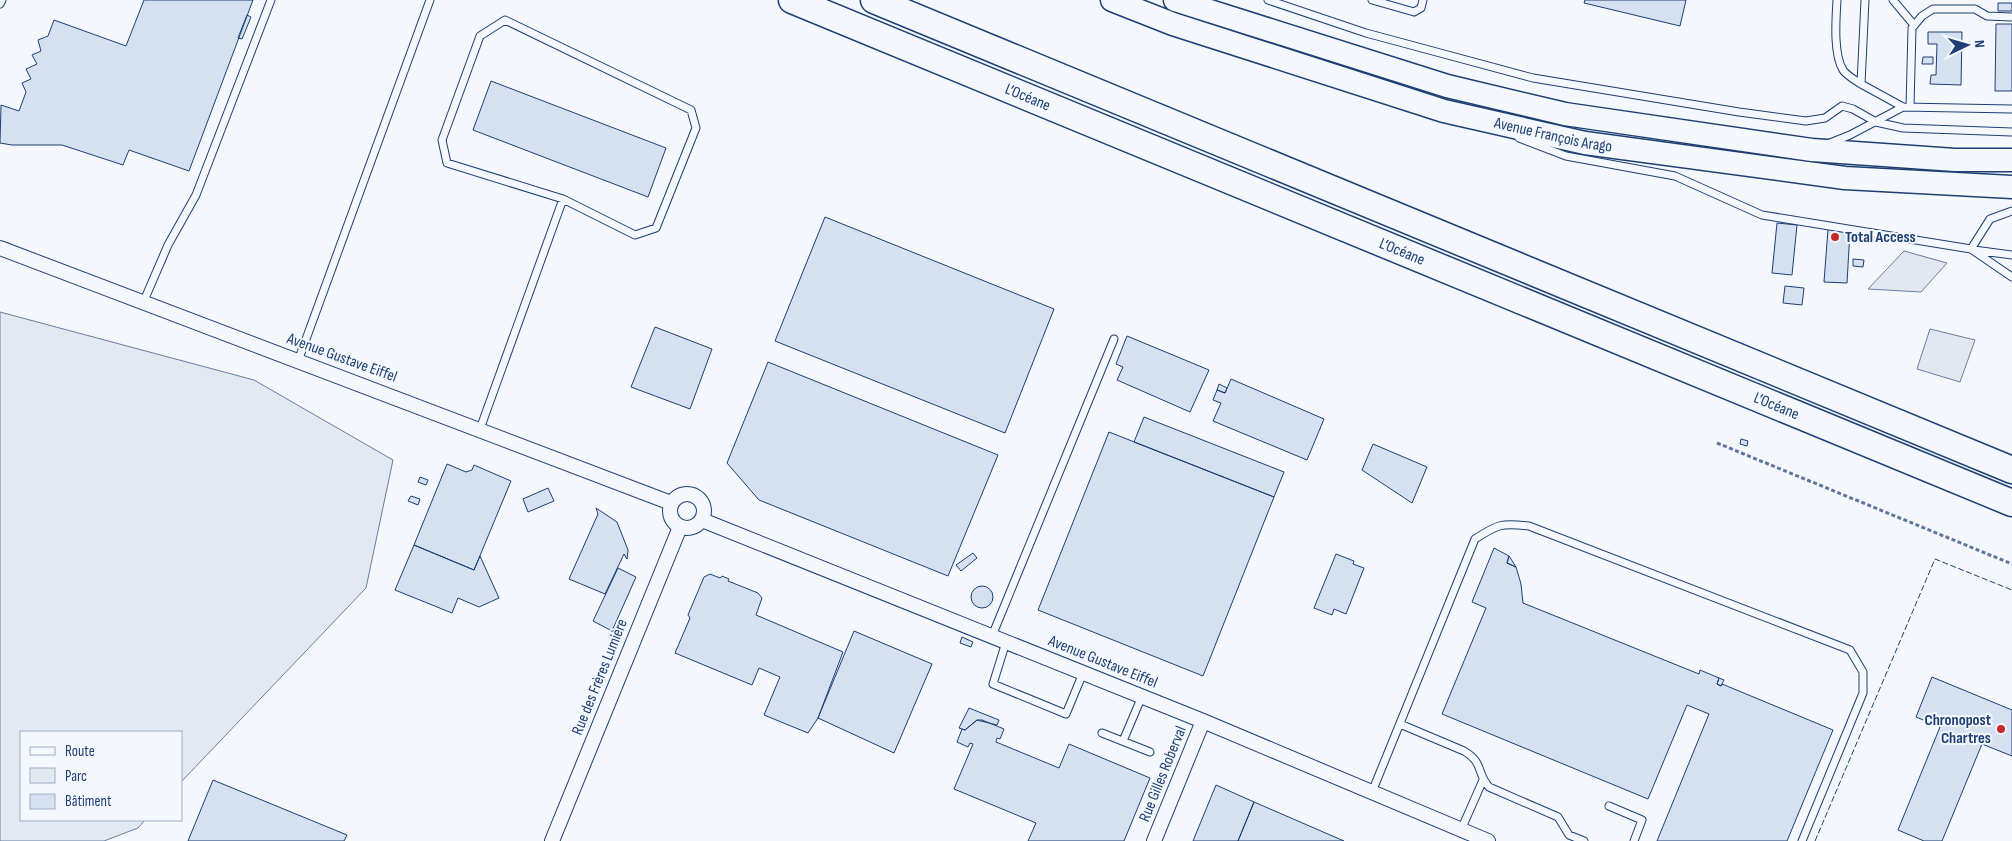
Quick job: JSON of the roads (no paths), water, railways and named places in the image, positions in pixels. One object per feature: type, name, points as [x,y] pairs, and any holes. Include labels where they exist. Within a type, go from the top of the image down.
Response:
[{"type":"highway","name":"L’Océane","points":[[792,0],[2012,503]]},
{"type":"highway","name":"L’Océane","points":[[874,0],[2012,470]]},
{"type":"main road","name":"Avenue François Arago","points":[[1112,0],[1173,24],[1444,111],[1585,143],[1836,177],[2012,187]]},
{"type":"main road","name":"Avenue François Arago","points":[[1176,0],[1447,86],[1564,114],[1812,150],[1954,160],[2012,160]]},
{"type":"street","name":"Avenue Gustave Eiffel","points":[[0,248],[671,502]]},
{"type":"street","points":[[685,494],[694,495],[701,501],[704,509],[702,520],[696,526],[680,527],[673,522],[669,512],[671,502],[677,496],[685,494]]},
{"type":"street","name":"Avenue Gustave Eiffel","points":[[702,520],[1142,696],[1488,841]]},
{"type":"street","name":"Rue des Frères Lumière","points":[[552,841],[680,527]]},
{"type":"street","name":"Rue Gilles Roberval","points":[[1154,841],[1203,721]]},
{"type":"lane","points":[[0,4],[2,0]]},
{"type":"lane","points":[[142,303],[168,245],[196,195],[272,0]]},
{"type":"lane","points":[[298,360],[430,0]]},
{"type":"lane","points":[[1268,0],[1366,33],[1533,78],[1739,112],[1806,121],[1825,118],[1842,106],[1853,109],[1876,122],[1903,128],[2012,132]]},
{"type":"lane","points":[[1372,0],[1414,12],[1421,8],[1423,0]]},
{"type":"lane","points":[[1837,0],[1838,58],[1843,70],[1861,84],[1907,107],[2012,109]]},
{"type":"lane","points":[[1861,84],[1864,0]]},
{"type":"lane","points":[[1896,1],[1914,25]]},
{"type":"lane","points":[[1907,107],[1912,28],[1922,16],[1933,9],[1975,9],[1987,16],[2012,17]]},
{"type":"lane","points":[[506,20],[691,110],[696,128],[656,228],[635,236],[563,199],[447,163],[442,140],[480,36],[506,20]]},
{"type":"lane","points":[[1812,150],[1850,135],[1907,107]]},
{"type":"lane","points":[[1444,111],[1505,133]]},
{"type":"lane","points":[[1514,136],[1566,156],[1675,176],[1762,215],[2012,255]]},
{"type":"lane","points":[[480,429],[563,199]]},
{"type":"lane","points":[[1971,249],[1990,219],[2012,211]]},
{"type":"lane","points":[[1971,249],[2012,277]]},
{"type":"lane","points":[[992,636],[1114,339]]},
{"type":"lane","points":[[1372,792],[1475,540],[1494,526],[1508,524],[1529,526],[1850,650],[1863,672],[1863,693],[1802,841]]},
{"type":"lane","points":[[1006,642],[993,684],[1066,714],[1083,673]]},
{"type":"lane","points":[[1123,741],[1142,696]]},
{"type":"lane","points":[[1400,724],[1474,757],[1479,763],[1483,780],[1489,787],[1558,817],[1569,835],[1584,841]]},
{"type":"lane","points":[[1102,733],[1150,752]]},
{"type":"lane","points":[[1461,830],[1483,780]]},
{"type":"lane","points":[[1609,806],[1642,820],[1634,841]]},
{"type":"place","name":"Total Access","points":[[1835,237]]},
{"type":"place","name":"Chronopost Chartres","points":[[2001,729]]}]
